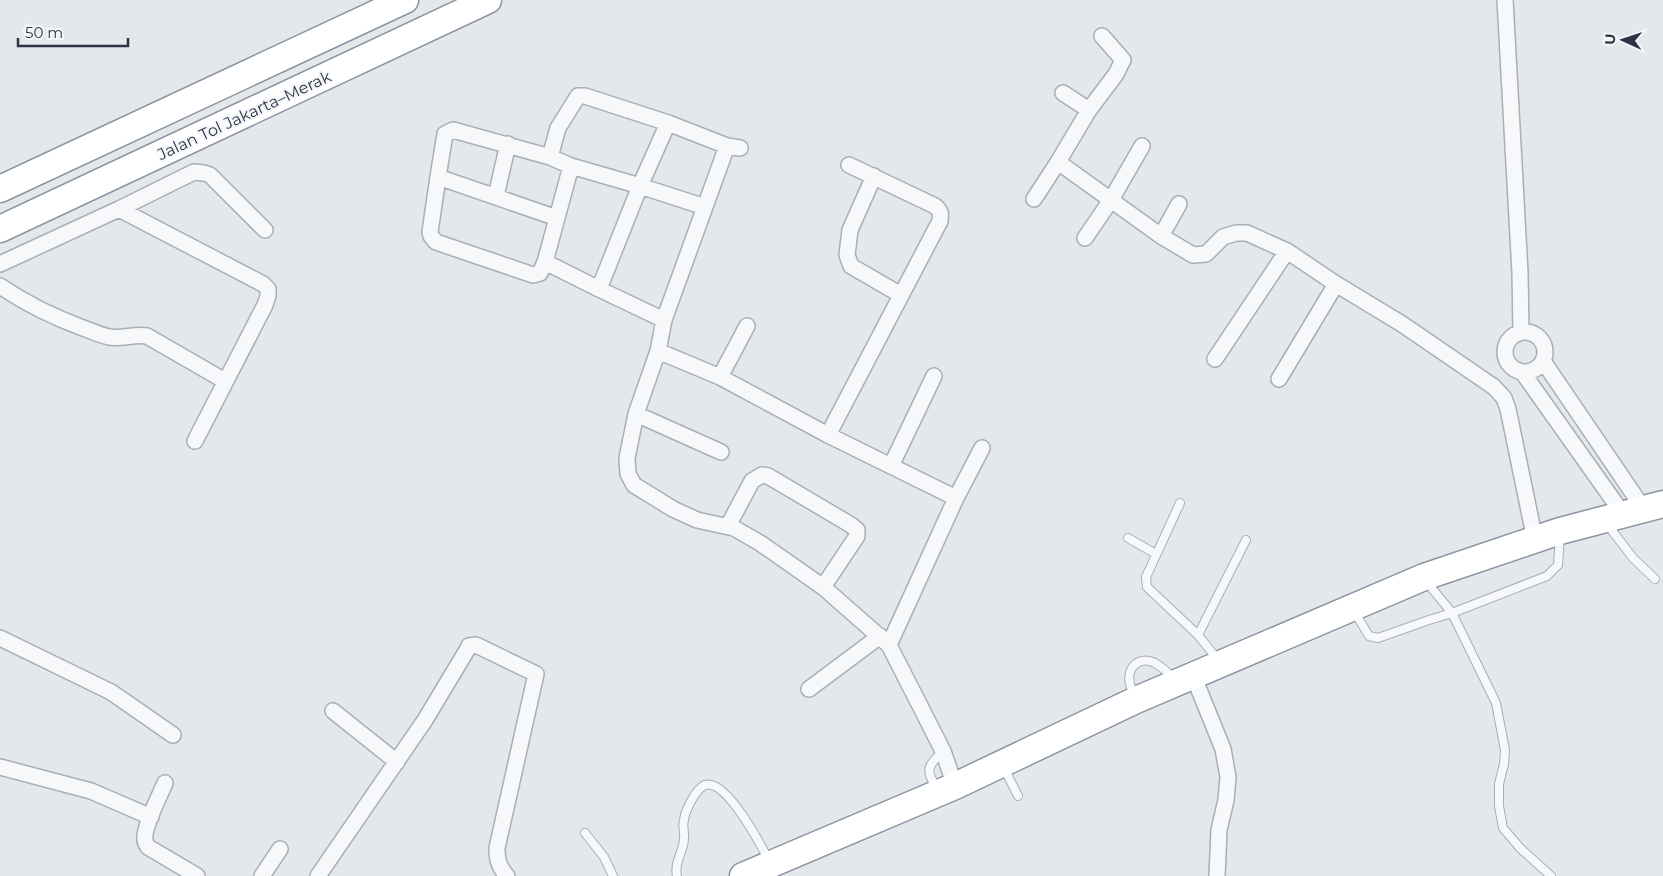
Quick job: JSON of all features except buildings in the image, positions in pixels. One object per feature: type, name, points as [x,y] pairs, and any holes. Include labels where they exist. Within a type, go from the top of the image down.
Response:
[{"type":"highway","points":[[0,189],[405,0]]},
{"type":"highway","name":"Jalan Tol Jakarta–Merak","points":[[0,229],[488,0]]},
{"type":"highway","points":[[743,876],[947,790],[1136,700],[1220,663],[1424,577],[1560,531],[1633,511]]},
{"type":"street","points":[[1505,0],[1520,272],[1521,332]]},
{"type":"street","points":[[1034,199],[1089,110],[1124,60],[1102,36]]},
{"type":"street","points":[[1063,93],[1089,110]]},
{"type":"street","points":[[550,157],[558,128],[578,96],[592,98],[668,123],[733,147],[705,207],[664,320],[658,351],[636,414],[627,458],[628,474],[634,485],[673,509],[697,520],[734,528],[760,543],[823,587],[884,640],[943,751],[947,790]]},
{"type":"street","points":[[599,289],[640,186],[668,123]]},
{"type":"street","points":[[571,166],[540,274],[533,275],[436,242],[431,236],[430,232],[445,134],[453,130],[508,144],[550,157],[571,166],[705,207]]},
{"type":"street","points":[[496,196],[508,144]]},
{"type":"street","points":[[1085,238],[1142,146]]},
{"type":"street","points":[[1058,162],[1161,236],[1193,255],[1206,254],[1223,237],[1236,233],[1247,233],[1287,250],[1336,284],[1417,334],[1494,387],[1504,398],[1512,424],[1535,540]]},
{"type":"street","points":[[828,435],[940,221],[941,214],[940,209],[935,206],[849,165]]},
{"type":"street","points":[[0,264],[194,172],[210,175],[265,230]]},
{"type":"street","points":[[874,176],[850,230],[847,255],[851,266],[901,295]]},
{"type":"street","points":[[438,177],[557,218]]},
{"type":"street","points":[[1161,236],[1179,204]]},
{"type":"street","points":[[119,209],[263,284],[268,289],[265,305],[195,441]]},
{"type":"street","points":[[1215,359],[1287,250]]},
{"type":"street","points":[[545,262],[664,320]]},
{"type":"street","points":[[1279,380],[1336,284]]},
{"type":"street","points":[[0,286],[51,316],[106,337],[147,336],[225,381]]},
{"type":"street","points":[[720,377],[747,326]]},
{"type":"street","points":[[1523,373],[1535,370],[1543,360],[1544,346],[1535,334],[1521,332],[1508,340],[1504,354],[1510,367],[1523,373],[1633,511]]},
{"type":"street","points":[[658,351],[720,377],[828,435],[956,498]]},
{"type":"street","points":[[1543,360],[1633,511]]},
{"type":"street","points":[[891,466],[934,376]]},
{"type":"street","points":[[636,414],[721,452]]},
{"type":"street","points":[[808,689],[884,640],[982,448]]},
{"type":"street","points":[[728,526],[752,480],[762,475],[768,476],[851,525],[857,530],[857,536],[823,587]]},
{"type":"street","points":[[0,638],[111,692],[173,735]]},
{"type":"street","points":[[318,876],[425,720],[469,646],[476,645],[536,674],[498,848],[497,858],[501,869],[507,876]]},
{"type":"street","points":[[1186,679],[1223,749],[1228,777],[1220,830],[1217,876]]},
{"type":"street","points":[[333,711],[397,762]]},
{"type":"street","points":[[0,767],[90,791],[151,817]]},
{"type":"street","points":[[165,783],[144,838],[148,847],[197,876]]},
{"type":"street","points":[[262,876],[280,849]]},
{"type":"lane","points":[[1180,504],[1146,577],[1147,587],[1198,635],[1220,663]]},
{"type":"lane","points":[[1633,511],[1633,558],[1654,579]]},
{"type":"lane","points":[[1351,607],[1369,636],[1378,638],[1452,613],[1547,576],[1558,565],[1560,531]]},
{"type":"lane","points":[[1128,538],[1156,554]]},
{"type":"lane","points":[[1198,635],[1246,540]]},
{"type":"lane","points":[[1424,577],[1452,613],[1496,703],[1505,750],[1499,784],[1503,828],[1520,848],[1551,876]]},
{"type":"lane","points":[[1136,700],[1129,678],[1131,667],[1138,662],[1145,660],[1154,662],[1186,679]]},
{"type":"lane","points":[[943,751],[930,764],[928,771],[930,778],[947,790]]},
{"type":"lane","points":[[1002,764],[1018,796]]},
{"type":"lane","points":[[677,876],[675,867],[684,839],[683,823],[687,808],[699,790],[705,785],[713,785],[722,791],[741,813],[758,838],[770,864]]},
{"type":"lane","points":[[585,833],[604,857],[613,876]]}]
